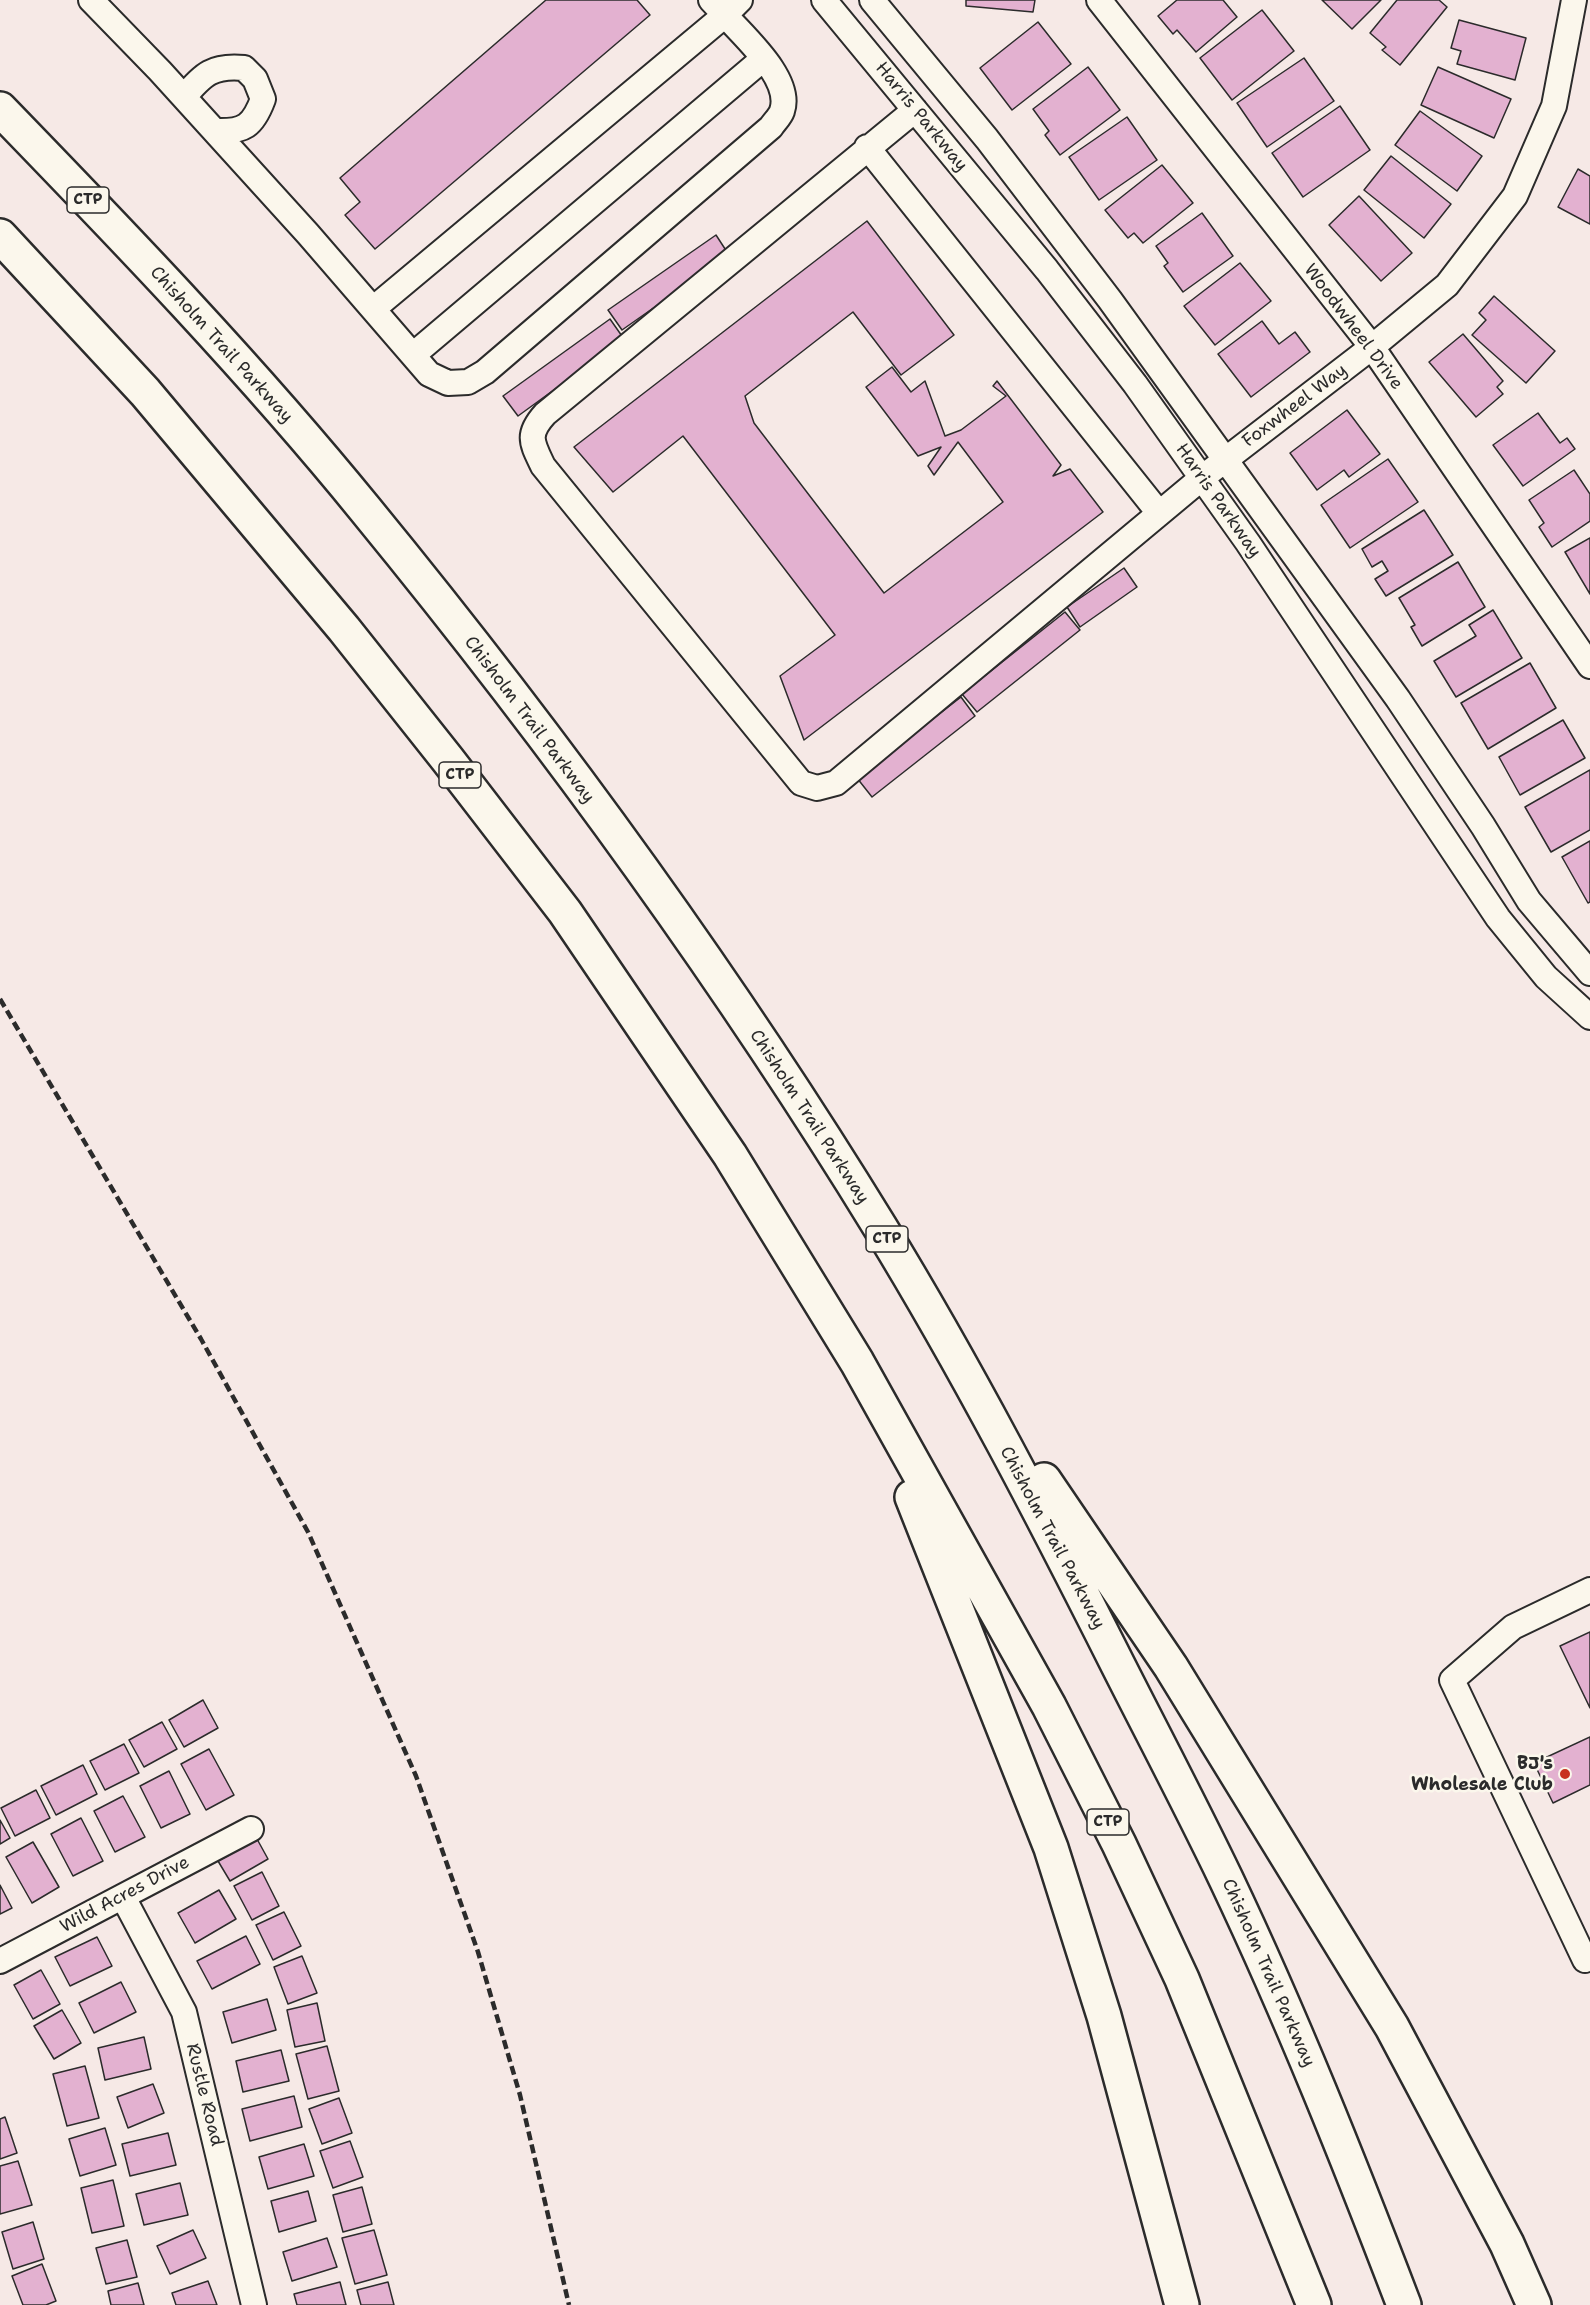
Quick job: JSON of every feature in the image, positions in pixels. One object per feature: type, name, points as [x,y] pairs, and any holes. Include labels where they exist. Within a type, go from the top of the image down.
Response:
[{"type":"highway","name":"Chisholm Trail Parkway","points":[[0,109],[261,387],[364,507],[545,738],[655,889],[805,1108],[938,1325],[1066,1560],[1227,1882],[1322,2095],[1404,2305]]},
{"type":"highway","name":"CTP","points":[[0,236],[145,392],[344,629],[566,912],[730,1155],[857,1362],[1050,1706],[1119,1844],[1182,1979],[1314,2305]]},
{"type":"highway","points":[[938,1325],[1171,1667],[1392,2027],[1507,2244],[1534,2305]]},
{"type":"highway","points":[[857,1362],[989,1687],[1051,1848],[1104,2016],[1182,2305]]},
{"type":"street","points":[[91,0],[216,131],[429,374],[448,383],[468,382],[485,372],[771,127],[782,111],[782,91],[776,73],[763,59],[725,5],[373,309]]},
{"type":"street","name":"Harris Parkway","points":[[824,0],[1047,270],[1203,477],[1498,918],[1546,977],[1590,1017]]},
{"type":"street","name":"Harris Parkway","points":[[872,0],[994,149],[1110,300],[1398,699],[1483,826],[1529,902],[1590,973]]},
{"type":"street","name":"Woodwheel Drive","points":[[1099,0],[1372,347],[1590,666]]},
{"type":"street","name":"Foxwheel Way","points":[[915,110],[867,147],[545,414],[534,426],[531,442],[543,466],[592,529],[801,783],[817,788],[836,783],[1224,459],[1372,347],[1447,285],[1515,196],[1554,106],[1567,2]]},
{"type":"street","points":[[413,355],[763,59]]},
{"type":"street","points":[[184,96],[201,76],[224,66],[244,68],[255,79],[263,99],[257,116],[236,132],[216,131]]},
{"type":"street","points":[[867,147],[1159,513]]},
{"type":"street","points":[[1590,1590],[1513,1627],[1452,1680],[1585,1960],[1590,1958]]},
{"type":"street","name":"Wild Acres Drive","points":[[0,1961],[251,1829]]},
{"type":"street","name":"Rustle Road","points":[[123,1897],[184,2012],[254,2305]]},
{"type":"building","points":[[546,0],[637,0],[650,15],[375,249],[345,215],[360,202],[340,178]]},
{"type":"building","points":[[966,0],[1035,0],[1033,12],[966,6]]},
{"type":"building","points":[[1177,0],[1223,0],[1237,17],[1196,52],[1177,30],[1173,34],[1158,16]]},
{"type":"building","points":[[1322,0],[1381,0],[1352,29]]},
{"type":"building","points":[[1397,0],[1439,0],[1447,7],[1400,65],[1382,50],[1386,47],[1370,33]]},
{"type":"building","points":[[1262,10],[1294,51],[1232,100],[1200,58]]},
{"type":"building","points":[[1459,20],[1526,38],[1515,80],[1457,64],[1461,51],[1451,48]]},
{"type":"building","points":[[1038,22],[1071,64],[1012,110],[980,68]]},
{"type":"building","points":[[1304,58],[1334,101],[1267,147],[1237,103]]},
{"type":"building","points":[[1088,67],[1120,110],[1060,155],[1045,135],[1049,131],[1033,109]]},
{"type":"building","points":[[1438,67],[1511,99],[1494,138],[1421,105]]},
{"type":"building","points":[[1340,106],[1370,150],[1303,197],[1272,153]]},
{"type":"building","points":[[1420,111],[1482,156],[1457,191],[1395,145]]},
{"type":"building","points":[[1127,117],[1157,160],[1099,200],[1069,157]]},
{"type":"building","points":[[1391,156],[1451,204],[1424,238],[1364,190]]},
{"type":"building","points":[[1162,165],[1193,203],[1143,243],[1134,233],[1128,238],[1105,210]]},
{"type":"building","points":[[1578,169],[1590,176],[1590,224],[1558,207]]},
{"type":"building","points":[[1359,196],[1412,253],[1381,281],[1329,225]]},
{"type":"building","points":[[1202,213],[1233,256],[1183,292],[1164,266],[1168,263],[1156,246]]},
{"type":"building","points":[[867,221],[954,335],[901,375],[853,312],[745,396],[754,423],[884,593],[1003,502],[958,442],[934,475],[928,466],[941,447],[918,456],[866,387],[892,367],[911,392],[925,381],[945,436],[961,430],[1006,396],[993,386],[997,381],[1061,465],[1053,476],[1070,469],[1103,512],[804,740],[780,676],[835,635],[683,436],[613,492],[574,447]]},
{"type":"building","points":[[716,235],[729,255],[622,330],[608,310]]},
{"type":"building","points":[[1240,263],[1271,301],[1215,345],[1184,306]]},
{"type":"building","points":[[1494,296],[1555,351],[1526,383],[1472,335],[1486,320],[1479,313]]},
{"type":"building","points":[[610,319],[624,339],[518,416],[503,396]]},
{"type":"building","points":[[1262,321],[1279,344],[1295,332],[1310,352],[1251,397],[1218,354]]},
{"type":"building","points":[[1463,334],[1503,381],[1497,387],[1503,394],[1476,417],[1429,362]]},
{"type":"building","points":[[1347,410],[1380,454],[1349,477],[1344,470],[1317,490],[1290,453]]},
{"type":"building","points":[[1538,413],[1560,443],[1567,438],[1575,449],[1523,486],[1493,445]]},
{"type":"building","points":[[1388,459],[1418,502],[1350,548],[1321,505]]},
{"type":"building","points":[[1574,470],[1590,494],[1590,521],[1552,547],[1539,527],[1544,523],[1529,500]]},
{"type":"building","points":[[1424,510],[1453,555],[1386,596],[1375,579],[1388,571],[1382,561],[1372,567],[1362,549]]},
{"type":"building","points":[[1590,538],[1590,594],[1565,552]]},
{"type":"building","points":[[1458,562],[1485,607],[1422,646],[1411,627],[1415,625],[1399,598]]},
{"type":"building","points":[[1124,568],[1137,587],[1080,627],[1067,607]]},
{"type":"building","points":[[1493,610],[1522,658],[1456,697],[1434,661],[1476,636],[1469,625]]},
{"type":"building","points":[[1065,612],[1080,630],[977,712],[962,694]]},
{"type":"building","points":[[1530,663],[1556,708],[1488,749],[1461,703]]},
{"type":"building","points":[[961,697],[975,716],[872,797],[857,778]]},
{"type":"building","points":[[1563,720],[1585,758],[1520,795],[1499,757]]},
{"type":"building","points":[[1590,770],[1590,830],[1551,852],[1525,807]]},
{"type":"building","points":[[1590,841],[1590,902],[1588,903],[1562,857]]},
{"type":"building","points":[[1590,1632],[1590,1708],[1560,1646]]},
{"type":"building","points":[[203,1700],[218,1728],[184,1747],[169,1720]]},
{"type":"building","points":[[162,1722],[177,1749],[144,1767],[129,1740]]},
{"type":"building","name":"BJ's Wholesale Club","points":[[1590,1737],[1590,1785],[1553,1803],[1534,1763]]},
{"type":"building","points":[[124,1744],[139,1773],[105,1790],[90,1761]]},
{"type":"building","points":[[209,1749],[234,1795],[206,1810],[181,1764]]},
{"type":"building","points":[[83,1765],[97,1794],[56,1815],[41,1786]]},
{"type":"building","points":[[169,1771],[190,1814],[161,1828],[140,1786]]},
{"type":"building","points":[[36,1790],[50,1818],[15,1836],[1,1808]]},
{"type":"building","points":[[123,1796],[145,1837],[115,1852],[94,1811]]},
{"type":"building","points":[[81,1818],[103,1861],[73,1876],[51,1834]]},
{"type":"building","points":[[0,1820],[10,1838],[0,1844]]},
{"type":"building","points":[[257,1839],[268,1859],[230,1881],[218,1861]]},
{"type":"building","points":[[33,1842],[59,1887],[32,1903],[6,1857]]},
{"type":"building","points":[[262,1872],[279,1906],[252,1920],[234,1886]]},
{"type":"building","points":[[0,1885],[12,1908],[0,1914]]},
{"type":"building","points":[[219,1890],[236,1919],[195,1943],[178,1913]]},
{"type":"building","points":[[284,1912],[301,1946],[273,1960],[256,1925]]},
{"type":"building","points":[[246,1936],[260,1964],[212,1989],[197,1961]]},
{"type":"building","points":[[97,1937],[112,1966],[70,1986],[55,1957]]},
{"type":"building","points":[[302,1956],[317,1993],[288,2004],[274,1967]]},
{"type":"building","points":[[41,1970],[60,2004],[33,2019],[14,1985]]},
{"type":"building","points":[[121,1982],[136,2012],[94,2033],[79,2003]]},
{"type":"building","points":[[267,1999],[276,2030],[232,2043],[223,2012]]},
{"type":"building","points":[[317,2003],[325,2041],[295,2047],[287,2010]]},
{"type":"building","points":[[62,2010],[81,2043],[54,2059],[34,2026]]},
{"type":"building","points":[[144,2037],[151,2069],[105,2080],[98,2048]]},
{"type":"building","points":[[327,2046],[339,2091],[308,2099],[296,2054]]},
{"type":"building","points":[[281,2050],[289,2081],[243,2092],[236,2061]]},
{"type":"building","points":[[85,2066],[99,2118],[67,2126],[53,2074]]},
{"type":"building","points":[[153,2084],[164,2113],[128,2128],[117,2097]]},
{"type":"building","points":[[294,2096],[302,2127],[250,2141],[242,2109]]},
{"type":"building","points":[[339,2098],[352,2133],[322,2144],[309,2109]]},
{"type":"building","points":[[5,2117],[17,2153],[0,2159],[0,2119]]},
{"type":"building","points":[[105,2128],[116,2165],[80,2176],[69,2139]]},
{"type":"building","points":[[168,2133],[176,2165],[130,2176],[122,2144]]},
{"type":"building","points":[[350,2141],[363,2177],[333,2188],[320,2151]]},
{"type":"building","points":[[304,2144],[314,2176],[268,2189],[259,2157]]},
{"type":"building","points":[[18,2161],[32,2205],[0,2214],[0,2166]]},
{"type":"building","points":[[113,2180],[124,2226],[92,2233],[81,2188]]},
{"type":"building","points":[[180,2183],[188,2215],[144,2225],[136,2194]]},
{"type":"building","points":[[362,2187],[372,2224],[343,2232],[333,2195]]},
{"type":"building","points":[[308,2191],[316,2221],[279,2232],[271,2201]]},
{"type":"building","points":[[33,2222],[44,2259],[13,2269],[2,2232]]},
{"type":"building","points":[[193,2230],[206,2258],[170,2274],[157,2246]]},
{"type":"building","points":[[374,2230],[387,2275],[355,2284],[342,2238]]},
{"type":"building","points":[[327,2238],[337,2267],[292,2281],[283,2252]]},
{"type":"building","points":[[127,2240],[137,2277],[106,2284],[96,2248]]},
{"type":"building","points":[[42,2264],[56,2301],[46,2305],[23,2305],[12,2276]]},
{"type":"building","points":[[208,2281],[217,2305],[176,2305],[172,2293]]},
{"type":"building","points":[[340,2282],[346,2305],[297,2305],[294,2294]]},
{"type":"building","points":[[388,2282],[394,2305],[361,2305],[357,2290]]},
{"type":"building","points":[[138,2283],[144,2305],[111,2305],[108,2291]]},
{"type":"railway","points":[[0,999],[201,1339],[308,1532],[416,1776],[478,1952],[520,2095],[569,2305]]},
{"type":"place","name":"BJ's Wholesale Club","points":[[1565,1774]]}]
